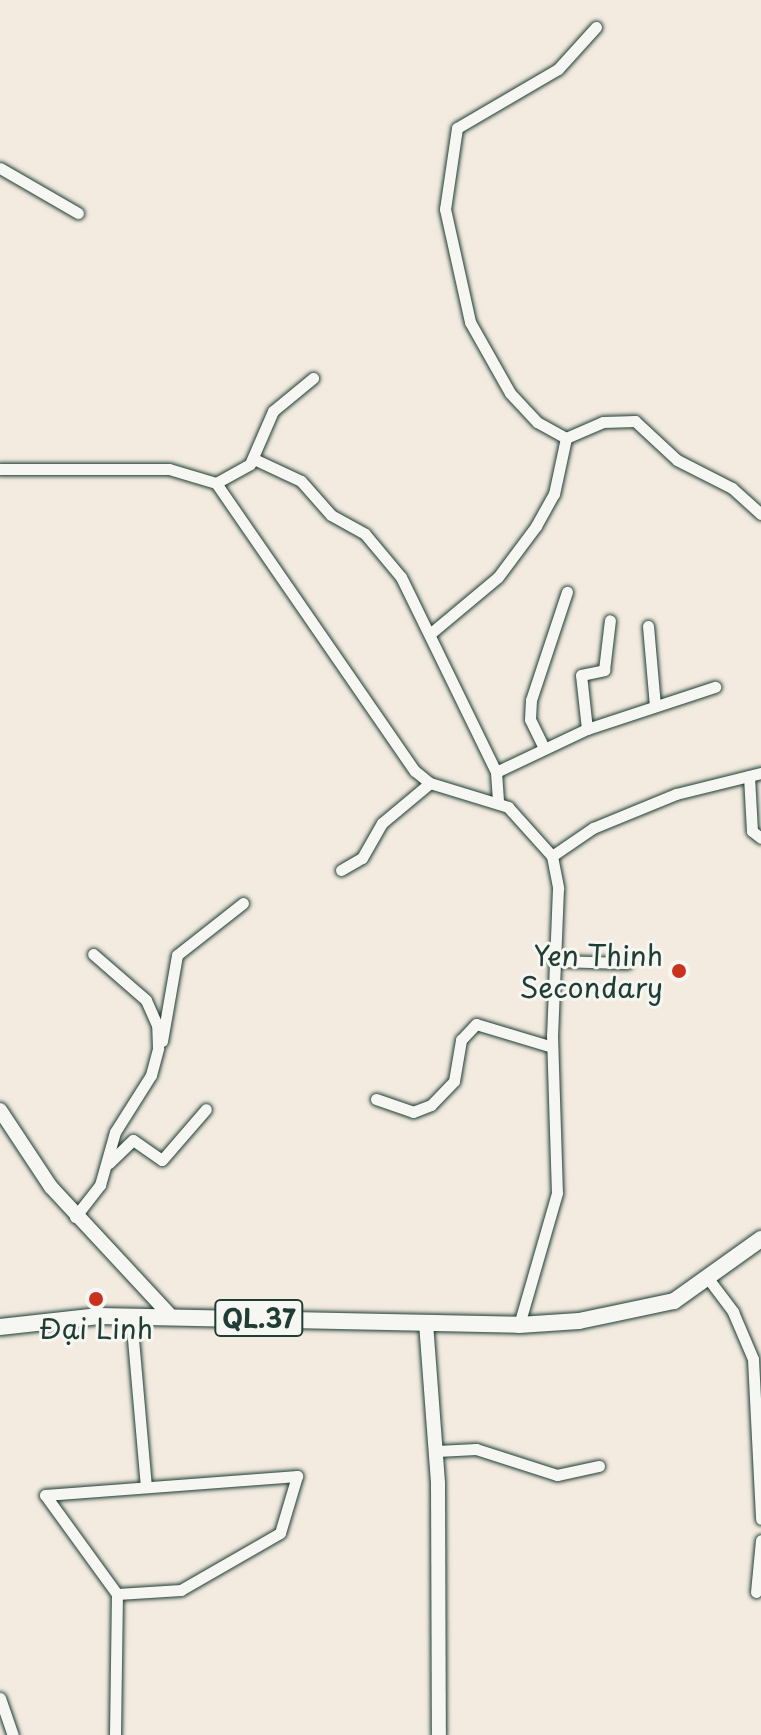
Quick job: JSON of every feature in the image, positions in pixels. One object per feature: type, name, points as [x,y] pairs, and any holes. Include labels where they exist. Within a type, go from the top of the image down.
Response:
[{"type":"main road","name":"QL.37","points":[[0,1327],[131,1316],[519,1325],[639,1312],[710,1281],[761,1239]]},
{"type":"street","points":[[566,438],[523,411],[485,355],[463,300],[445,209],[458,124],[558,69],[596,27]]},
{"type":"street","points":[[0,168],[78,213]]},
{"type":"street","points":[[216,483],[254,459],[273,411],[313,378]]},
{"type":"street","points":[[566,438],[603,422],[635,421],[677,460],[732,488],[761,514]]},
{"type":"street","points":[[431,633],[498,577],[536,526],[554,494],[566,438]]},
{"type":"street","points":[[254,459],[301,481],[331,515],[381,550],[417,600],[496,772],[498,801]]},
{"type":"street","points":[[0,469],[169,469],[216,483],[415,771],[430,783],[498,801],[517,814],[552,856],[558,888],[552,1047],[557,1193],[519,1325]]},
{"type":"street","points":[[544,748],[530,719],[531,700],[567,592]]},
{"type":"street","points":[[587,729],[581,675],[604,670],[610,620]]},
{"type":"street","points":[[648,626],[655,706]]},
{"type":"street","points":[[496,772],[587,729],[715,687]]},
{"type":"street","points":[[552,856],[593,828],[676,794],[755,775],[752,831],[761,838]]},
{"type":"street","points":[[341,870],[362,858],[382,823],[430,783]]},
{"type":"street","points":[[106,1167],[115,1132],[151,1075],[177,955],[243,903]]},
{"type":"street","points":[[93,954],[146,1000],[158,1048]]},
{"type":"street","points":[[554,961],[627,963]]},
{"type":"street","points":[[376,1099],[413,1112],[431,1105],[454,1081],[461,1040],[476,1024],[552,1047]]},
{"type":"street","points":[[75,1217],[106,1167],[133,1140],[162,1160],[206,1109]]},
{"type":"street","points":[[0,1110],[75,1217],[171,1316]]},
{"type":"street","points":[[710,1281],[733,1312],[753,1359],[761,1519]]},
{"type":"street","points":[[131,1316],[146,1486]]},
{"type":"street","points":[[426,1323],[437,1451],[439,1735]]},
{"type":"street","points":[[437,1451],[476,1449],[557,1475],[599,1466]]},
{"type":"street","points":[[115,1735],[117,1594],[45,1495],[297,1476],[280,1533],[181,1590],[117,1594]]},
{"type":"street","points":[[756,1592],[761,1540]]},
{"type":"street","points":[[0,1698],[13,1735]]},
{"type":"place","name":"Yen Thinh Secondary","points":[[679,971]]},
{"type":"place","name":"Đại Linh","points":[[96,1299]]}]
